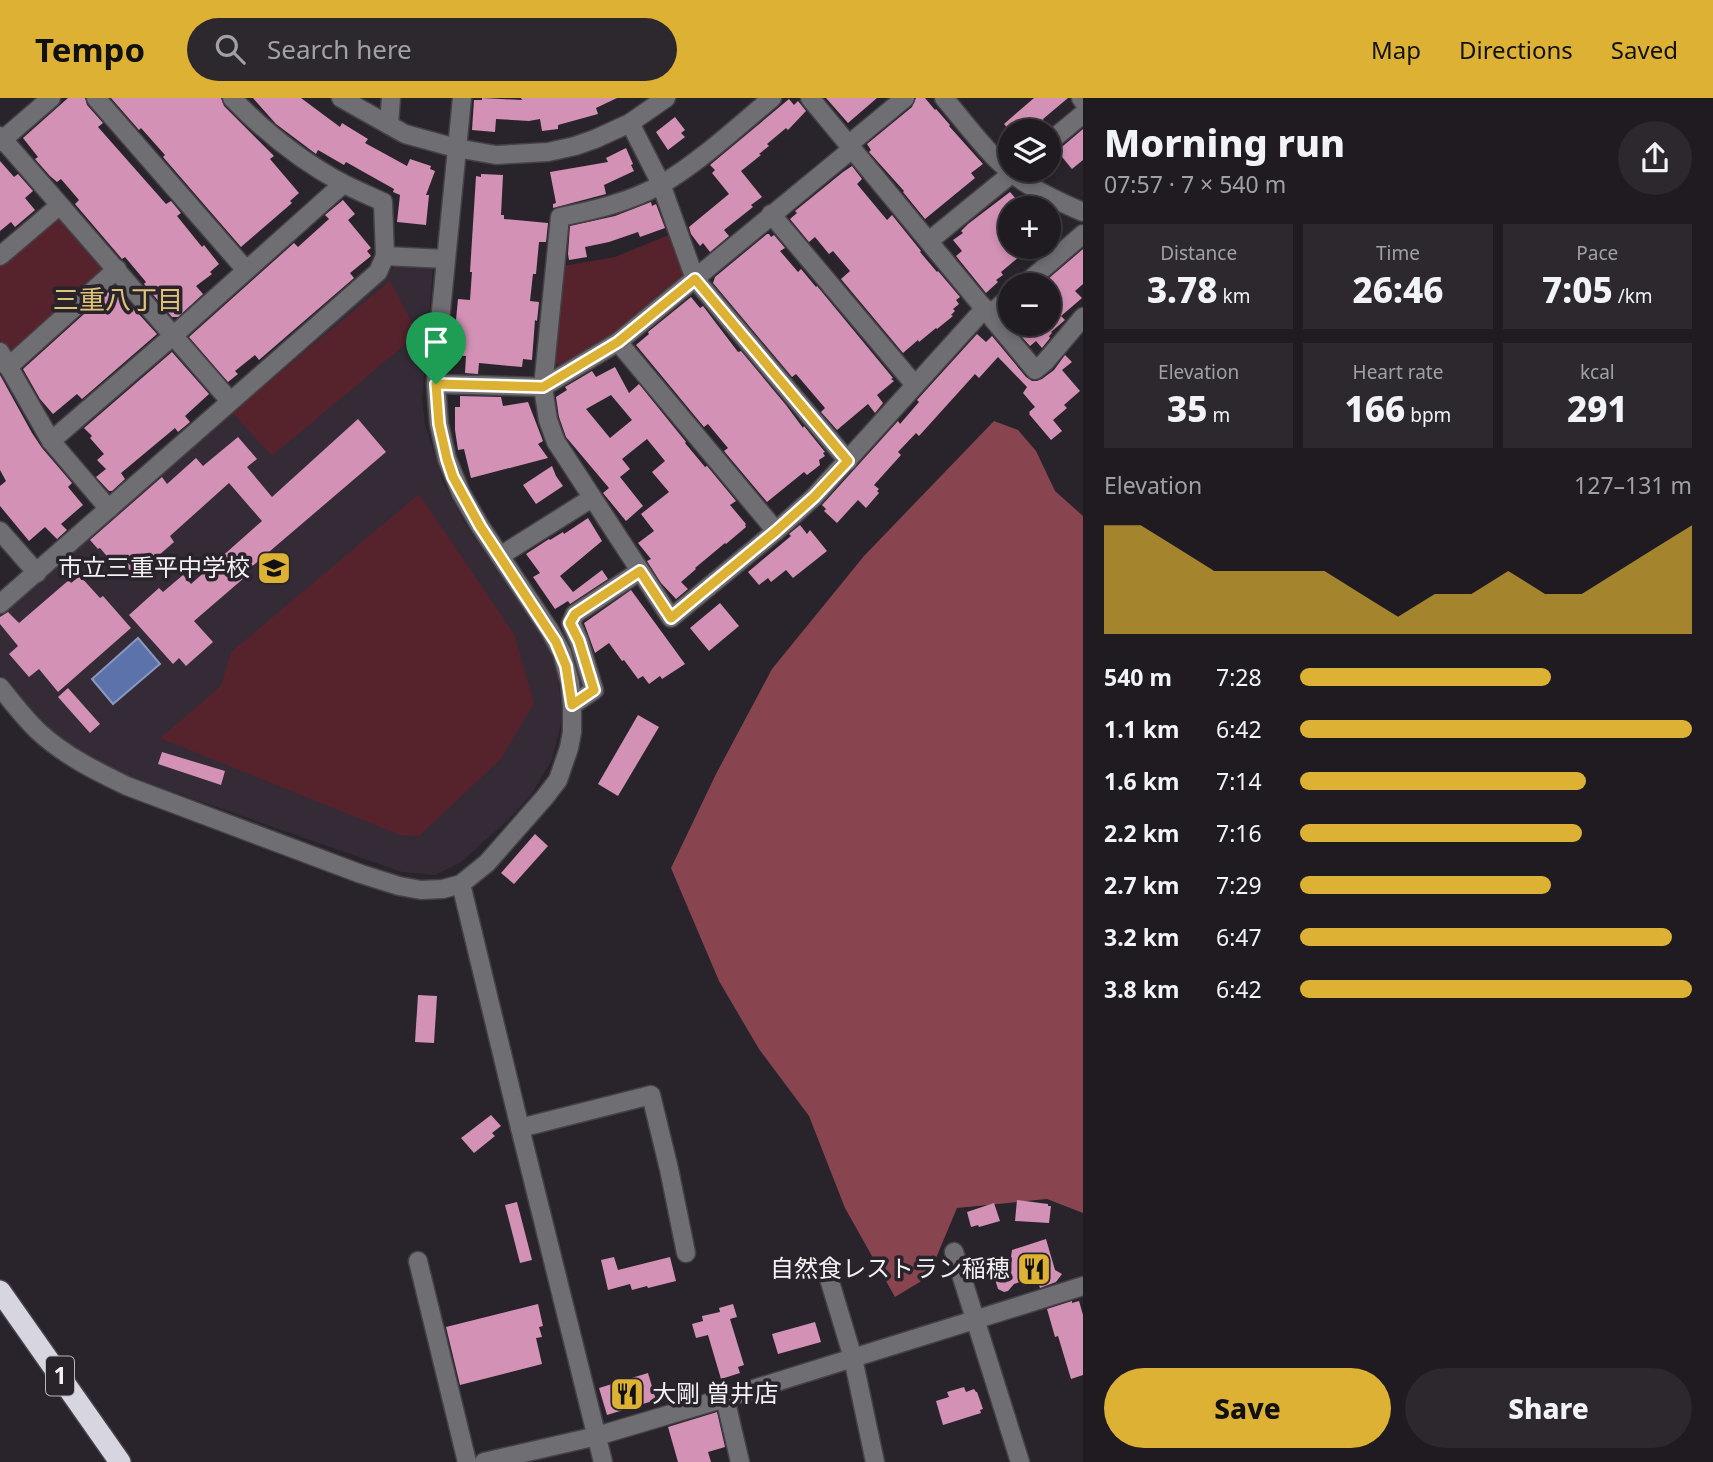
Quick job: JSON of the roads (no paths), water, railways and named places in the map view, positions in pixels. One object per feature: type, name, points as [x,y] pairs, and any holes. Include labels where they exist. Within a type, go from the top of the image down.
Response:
[{"type":"highway","name":"1","points":[[0,1291],[120,1462]]},
{"type":"street","points":[[51,98],[1,139],[230,401]]},
{"type":"street","points":[[96,98],[246,270]]},
{"type":"street","points":[[0,604],[378,272],[385,257],[383,202],[343,184],[299,157],[271,137],[232,98]]},
{"type":"street","points":[[341,98],[405,134],[456,148],[496,155],[548,152],[585,142],[630,123],[666,98]]},
{"type":"street","points":[[389,125],[391,98]]},
{"type":"street","points":[[0,687],[41,734],[89,768],[127,786],[399,886],[421,890],[443,889],[461,884],[487,863],[545,797],[558,780],[572,732],[572,705],[566,666],[556,642],[471,510],[453,477],[439,424],[436,384],[461,98]]},
{"type":"street","points":[[772,98],[697,160],[661,184],[596,210],[560,217],[543,387],[545,409],[556,442],[671,618],[814,497],[915,386],[987,311],[998,304]]},
{"type":"street","points":[[810,98],[1035,370],[1083,317]]},
{"type":"street","points":[[436,384],[543,387],[618,342],[905,98]]},
{"type":"street","points":[[944,98],[998,159]]},
{"type":"street","points":[[1061,132],[1083,114]]},
{"type":"street","points":[[630,123],[661,184],[695,279],[848,461]]},
{"type":"street","points":[[929,242],[1001,182]]},
{"type":"street","points":[[1028,182],[1044,194],[1083,212]]},
{"type":"street","points":[[51,441],[343,184]]},
{"type":"street","points":[[0,256],[60,205]]},
{"type":"street","points":[[771,214],[915,386]]},
{"type":"street","points":[[1038,273],[1083,234]]},
{"type":"street","points":[[385,257],[445,259]]},
{"type":"street","points":[[109,509],[51,441],[4,359],[117,269]]},
{"type":"street","points":[[618,342],[776,531]]},
{"type":"street","points":[[500,556],[592,498]]},
{"type":"street","points":[[0,531],[37,573]]},
{"type":"street","points":[[572,705],[594,690],[579,641],[570,623],[575,614],[640,571]]},
{"type":"street","points":[[461,884],[603,1462]]},
{"type":"street","points":[[520,1128],[651,1095],[687,1253]]},
{"type":"street","points":[[954,1252],[1020,1462]]},
{"type":"street","points":[[418,1261],[467,1462]]},
{"type":"street","points":[[827,1272],[853,1357],[875,1462]]},
{"type":"street","points":[[484,1462],[597,1436],[1083,1286]]},
{"type":"street","points":[[725,1398],[740,1462]]},
{"type":"water","points":[[138,638],[160,664],[113,704],[92,679]]},
{"type":"place","name":"市立三重平中学校","points":[[274,568]]},
{"type":"place","name":"自然食レストラン稲穂","points":[[1034,1269]]},
{"type":"place","name":"大剛 曽井店","points":[[627,1394]]},
{"type":"district","name":"三重八丁目","points":[[118,300]]}]
